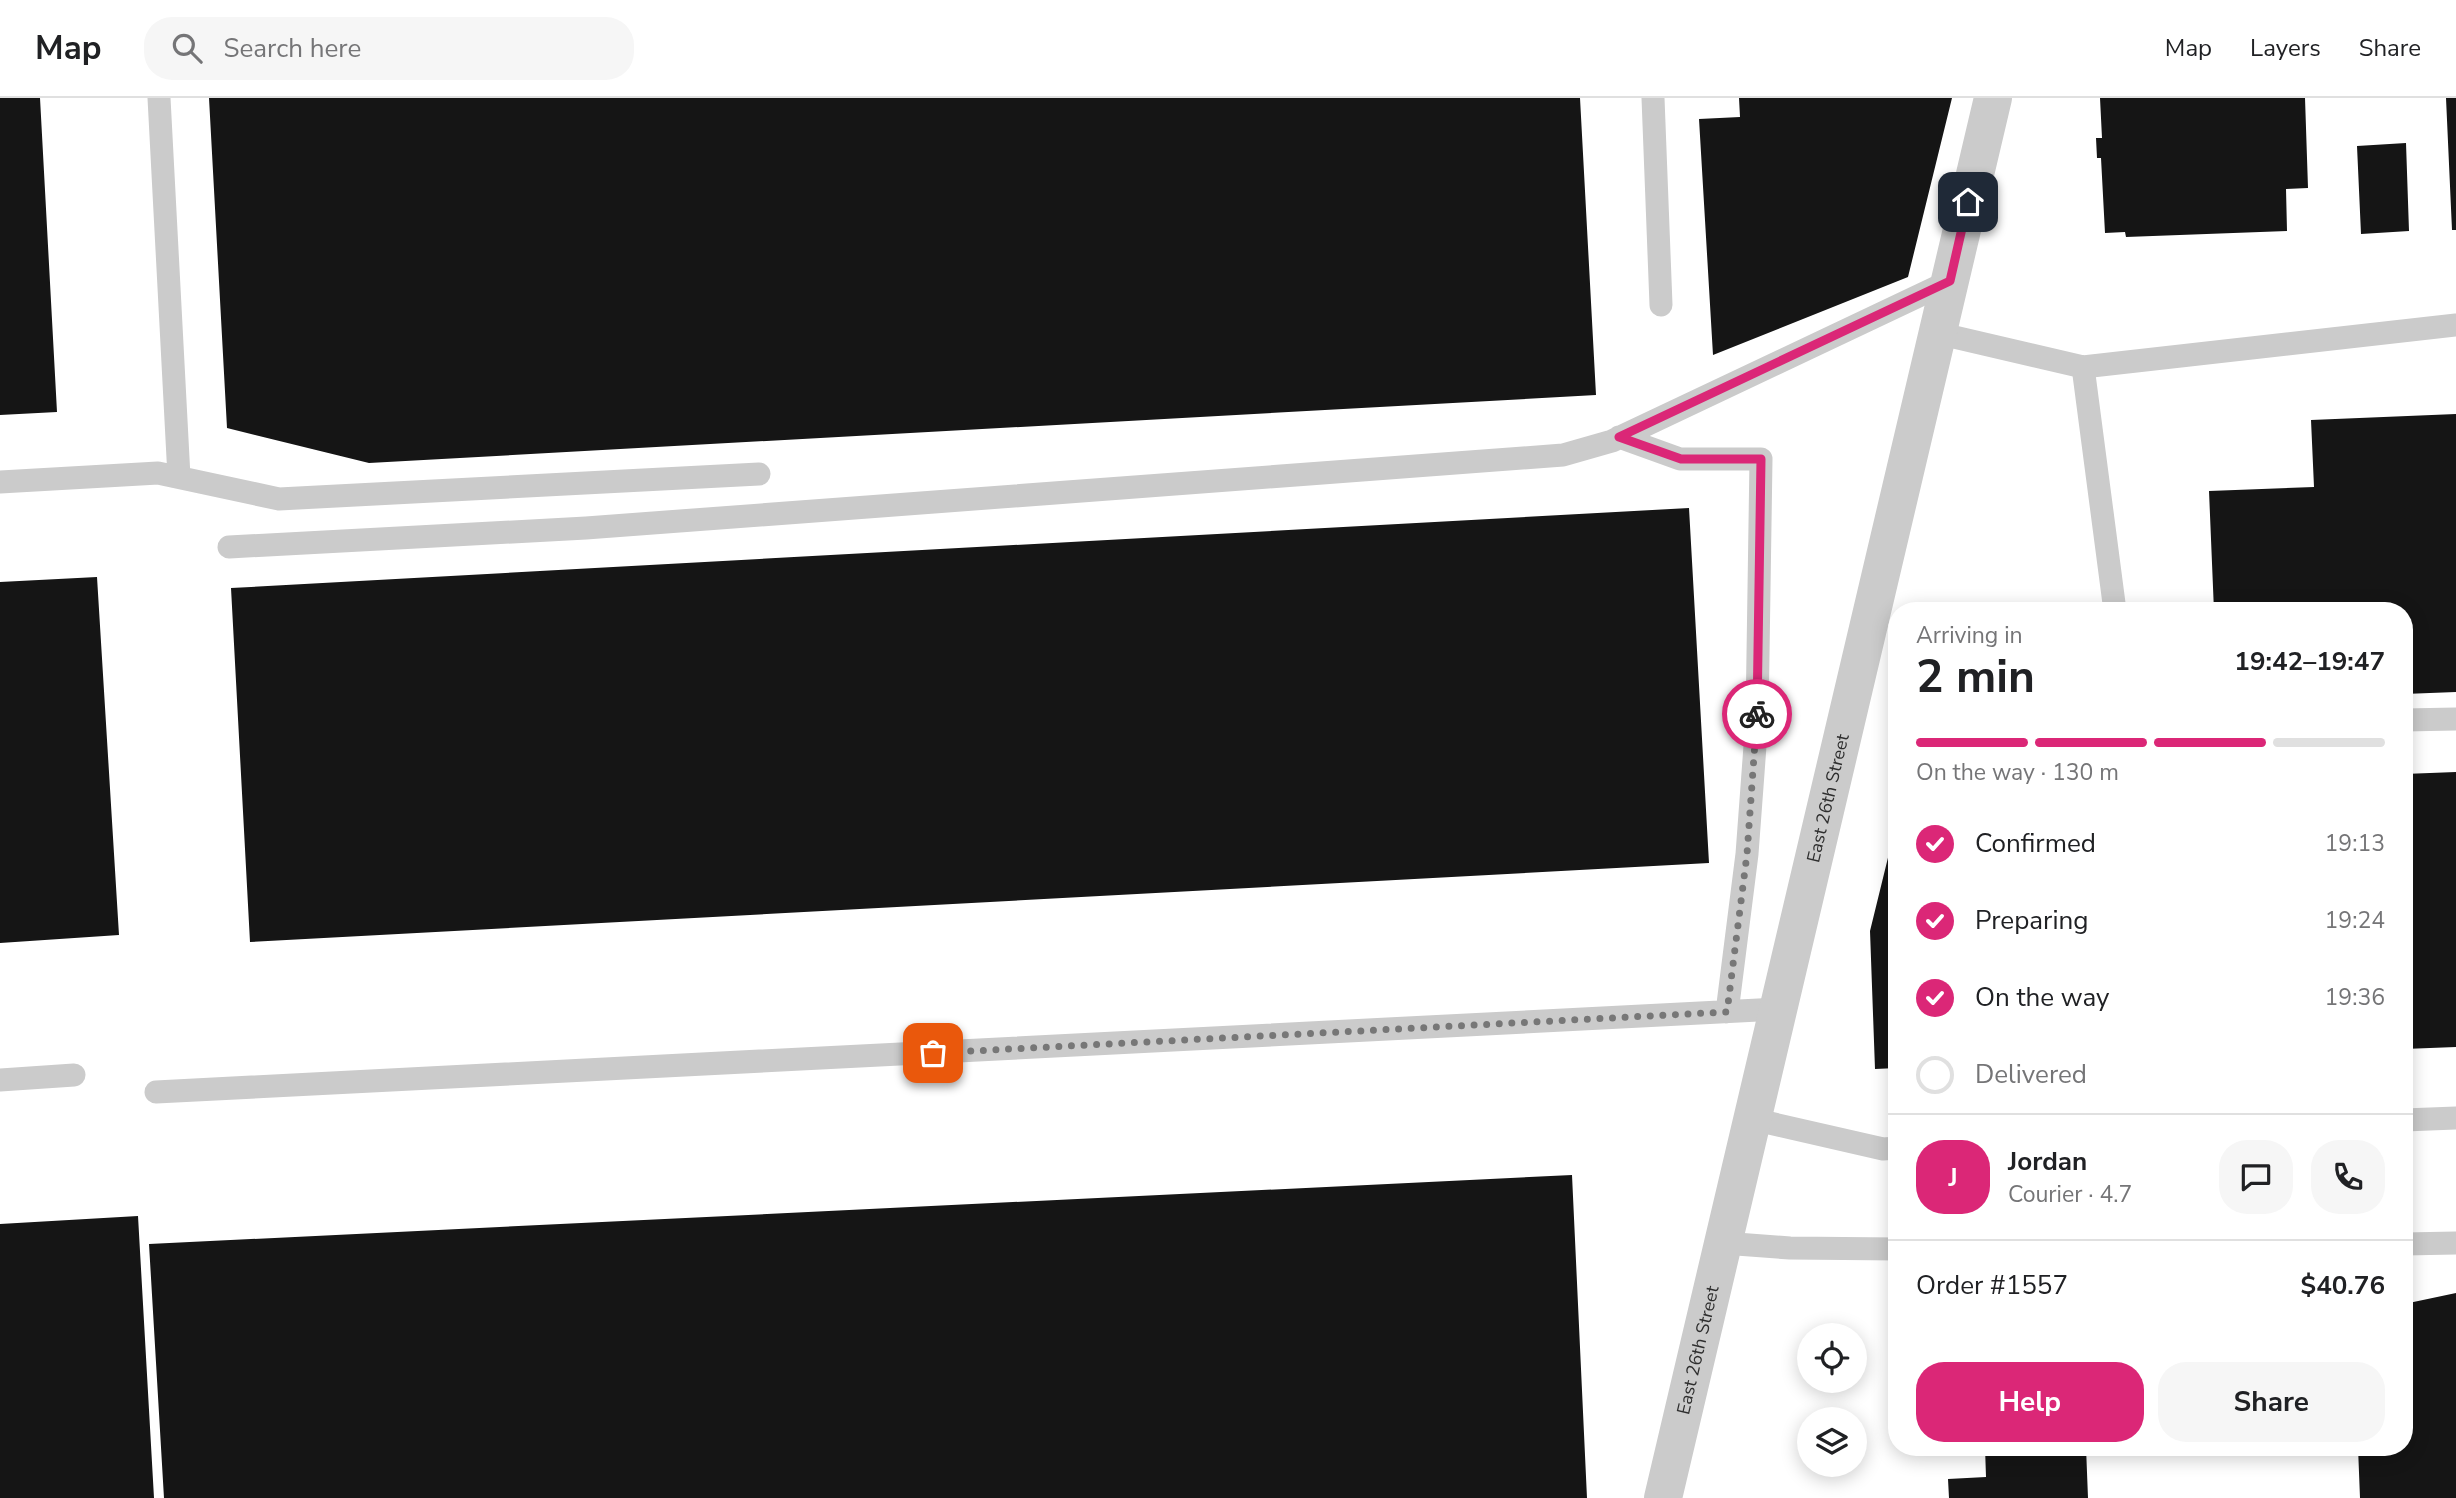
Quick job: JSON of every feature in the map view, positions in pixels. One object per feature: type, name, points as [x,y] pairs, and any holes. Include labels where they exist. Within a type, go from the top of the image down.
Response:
[{"type":"street","name":"East 26th Street","points":[[1663,1498],[1993,98]]},
{"type":"lane","points":[[159,98],[179,477]]},
{"type":"lane","points":[[1653,98],[1661,305]]},
{"type":"lane","points":[[229,547],[586,528],[1563,455],[1619,437],[1950,281]]},
{"type":"lane","points":[[1937,333],[2083,367],[2456,326]]},
{"type":"lane","points":[[2083,367],[2114,602]]},
{"type":"lane","points":[[1619,437],[1681,459],[1761,459],[1757,719],[1747,854],[1727,1012]]},
{"type":"lane","points":[[0,482],[159,473],[279,499],[759,474]]},
{"type":"lane","points":[[2413,720],[2456,719]]},
{"type":"lane","points":[[156,1092],[1778,1009]]},
{"type":"lane","points":[[0,1080],[74,1075]]},
{"type":"lane","points":[[2413,1120],[2456,1118]]},
{"type":"lane","points":[[1752,1119],[1888,1149]]},
{"type":"lane","points":[[1723,1243],[1790,1248],[1888,1249]]},
{"type":"lane","points":[[2413,1244],[2456,1243]]},
{"type":"building","points":[[0,98],[40,98],[57,412],[0,415]]},
{"type":"building","points":[[209,98],[1580,98],[1596,395],[369,463],[227,428]]},
{"type":"building","points":[[1739,98],[1952,98],[1908,277],[1713,355],[1699,119],[1740,117]]},
{"type":"building","points":[[2100,98],[2305,98],[2308,188],[2286,189],[2287,231],[2126,237],[2125,232],[2105,233],[2101,158],[2097,158],[2096,138],[2102,138]]},
{"type":"building","points":[[2446,98],[2456,98],[2456,230],[2452,230]]},
{"type":"building","points":[[2406,143],[2409,231],[2361,234],[2357,146]]},
{"type":"building","points":[[2456,414],[2456,692],[2413,694],[2413,602],[2214,602],[2209,491],[2314,487],[2311,420]]},
{"type":"building","points":[[1689,508],[1709,863],[250,942],[231,588]]},
{"type":"building","points":[[97,577],[119,935],[0,943],[0,582]]},
{"type":"building","points":[[2456,772],[2456,1047],[2413,1049],[2413,774]]},
{"type":"building","points":[[1888,858],[1888,1068],[1875,1069],[1870,931]]},
{"type":"building","points":[[1572,1175],[1587,1498],[164,1498],[149,1244]]},
{"type":"building","points":[[138,1216],[154,1498],[0,1498],[0,1224]]},
{"type":"building","points":[[2456,1293],[2456,1498],[2360,1498],[2358,1456],[2413,1456],[2413,1302]]},
{"type":"building","points":[[1985,1456],[2086,1456],[2088,1498],[1949,1498],[1948,1479],[1986,1477]]},
{"type":"way so far","points":[[933,1053],[1727,1012],[1747,854],[1757,714]]},
{"type":"route","points":[[1757,714],[1761,459],[1681,459],[1619,437],[1950,281],[1968,202]]}]
